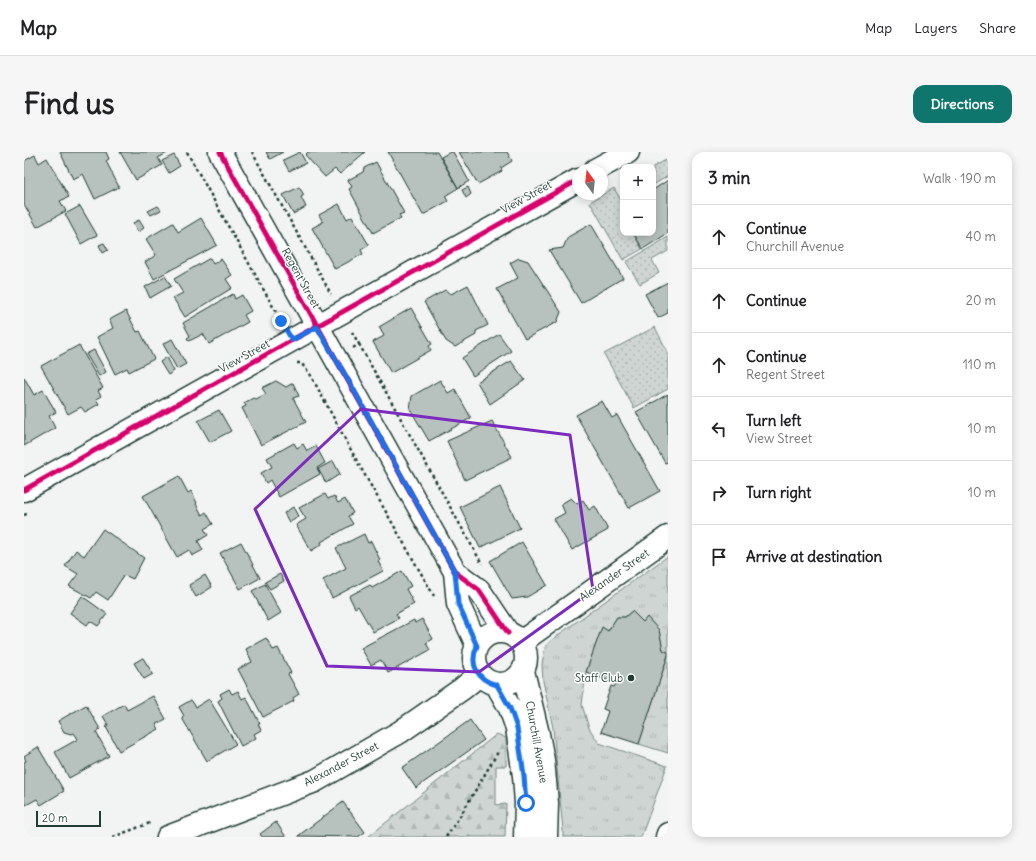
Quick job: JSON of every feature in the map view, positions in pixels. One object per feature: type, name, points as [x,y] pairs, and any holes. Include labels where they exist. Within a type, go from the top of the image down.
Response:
[{"type":"street","name":"Regent Street","points":[[220,152],[455,572],[458,604],[477,646]]},
{"type":"street","points":[[606,164],[628,152]]},
{"type":"street","name":"View Street","points":[[24,490],[572,183]]},
{"type":"street","name":"Alexander Street","points":[[514,637],[668,537]]},
{"type":"street","name":"Regent Street","points":[[455,572],[479,590],[514,637]]},
{"type":"street","points":[[501,632],[514,637],[525,648],[527,656],[524,671],[519,678],[505,684],[488,680],[476,668],[474,653],[477,646],[487,635],[494,633],[501,632]]},
{"type":"street","name":"Churchill Avenue","points":[[524,671],[543,760],[547,803],[546,837]]},
{"type":"street","name":"Alexander Street","points":[[162,829],[315,781],[400,732],[462,689],[488,680]]},
{"type":"street","name":"Churchill Avenue","points":[[488,680],[510,708],[517,728],[526,803],[525,837]]},
{"type":"path","points":[[186,152],[292,340]]},
{"type":"path","points":[[359,344],[481,561]]},
{"type":"path","points":[[310,374],[358,463],[435,598]]},
{"type":"path","points":[[446,837],[500,749]]},
{"type":"path","points":[[113,837],[162,829]]},
{"type":"highlighted area","points":[[361,409],[570,435],[593,590],[479,672],[327,666],[255,509]]},
{"type":"green space","points":[[668,159],[668,176],[656,183],[656,165]]},
{"type":"green space","points":[[614,188],[620,199],[620,236],[635,236],[642,249],[623,260],[590,202],[593,200],[608,200],[608,192]]},
{"type":"green space","points":[[668,237],[668,251],[652,260],[659,273],[640,284],[626,262]]},
{"type":"green space","points":[[655,327],[668,353],[668,389],[634,408],[604,354]]},
{"type":"green space","points":[[668,556],[668,652],[663,650],[659,631],[647,618],[643,622],[632,611],[625,617],[617,617],[608,631],[602,628],[586,672],[582,705],[589,728],[599,743],[667,766],[641,837],[563,837],[553,728],[543,681],[542,664],[545,647],[565,630]]},
{"type":"green space","points":[[668,655],[668,753],[639,744]]},
{"type":"green space","points":[[497,734],[506,738],[506,766],[496,766],[496,805],[506,804],[505,837],[368,837]]},
{"type":"building","points":[[60,152],[106,152],[109,159],[106,161],[119,187],[95,199],[83,174],[73,179]]},
{"type":"building","points":[[120,152],[169,152],[158,158],[162,165],[136,180]]},
{"type":"building","points":[[266,152],[283,152],[270,159]]},
{"type":"building","points":[[300,152],[306,163],[289,171],[283,160]]},
{"type":"building","points":[[308,152],[365,152],[340,174],[335,169],[325,177],[305,155]]},
{"type":"building","points":[[388,152],[437,152],[458,188],[445,196],[448,201],[423,215]]},
{"type":"building","points":[[453,152],[469,181],[458,188],[441,157]]},
{"type":"building","points":[[459,152],[507,152],[512,161],[501,168],[502,171],[478,184]]},
{"type":"building","points":[[35,155],[39,163],[47,158],[69,197],[60,201],[66,211],[37,227],[24,204],[24,161]]},
{"type":"building","points":[[174,155],[180,166],[169,173],[162,161]]},
{"type":"building","points":[[376,162],[404,213],[399,215],[401,218],[373,233],[349,189],[352,187],[348,180],[363,172],[364,168]]},
{"type":"building","points":[[668,180],[668,233],[643,249],[635,236],[656,236],[656,188]]},
{"type":"building","points":[[299,187],[304,195],[301,197],[306,207],[293,214],[283,195]]},
{"type":"building","points":[[468,187],[471,194],[466,198],[462,190]]},
{"type":"building","points":[[339,204],[347,219],[352,216],[369,245],[361,250],[363,254],[335,269],[312,228],[323,222],[319,215]]},
{"type":"building","points":[[80,206],[97,235],[81,244],[65,214]]},
{"type":"building","points":[[158,206],[161,210],[151,215],[148,211]]},
{"type":"building","points":[[201,218],[217,245],[154,279],[145,262],[156,255],[146,239],[173,223],[178,232]]},
{"type":"building","points":[[139,220],[144,228],[138,232],[133,223]]},
{"type":"building","points":[[591,224],[623,278],[581,303],[549,250],[563,248],[568,237]]},
{"type":"building","points":[[104,243],[108,250],[103,253],[99,245]]},
{"type":"building","points":[[210,258],[213,264],[221,259],[232,275],[226,279],[232,288],[185,317],[173,298],[183,293],[174,279]]},
{"type":"building","points":[[519,258],[528,261],[561,312],[557,322],[525,339],[497,289],[518,278],[510,263]]},
{"type":"building","points":[[165,276],[171,286],[150,298],[145,287]]},
{"type":"building","points":[[668,282],[668,313],[658,318],[645,294]]},
{"type":"building","points":[[468,285],[488,325],[476,331],[476,335],[455,347],[446,341],[424,302],[445,290],[451,294]]},
{"type":"building","points":[[233,294],[235,299],[242,295],[251,311],[244,315],[248,322],[209,344],[203,334],[189,341],[187,338],[190,336],[183,323]]},
{"type":"building","points":[[411,308],[432,344],[429,346],[431,350],[391,373],[373,342],[384,336],[379,327]]},
{"type":"building","points":[[126,311],[137,332],[140,331],[154,359],[129,372],[127,368],[115,374],[97,337],[113,328],[109,320]]},
{"type":"building","points":[[499,334],[511,351],[473,376],[462,358]]},
{"type":"building","points":[[172,339],[186,364],[177,369],[163,344]]},
{"type":"building","points":[[79,345],[103,388],[98,391],[101,396],[96,399],[99,404],[85,412],[81,407],[68,414],[41,366]]},
{"type":"building","points":[[94,350],[106,372],[99,376],[86,354]]},
{"type":"building","points":[[167,357],[174,371],[168,375],[160,362]]},
{"type":"building","points":[[511,361],[525,380],[490,404],[477,382]]},
{"type":"building","points":[[24,377],[34,395],[43,390],[56,412],[49,416],[55,428],[24,446]]},
{"type":"building","points":[[440,380],[448,393],[455,389],[471,418],[429,441],[410,409],[412,396]]},
{"type":"building","points":[[276,381],[286,387],[293,383],[299,396],[293,398],[306,422],[261,445],[242,408],[246,406],[244,403],[253,398],[256,399],[266,394],[262,388]]},
{"type":"building","points":[[668,394],[668,462],[665,463],[636,412]]},
{"type":"building","points":[[602,401],[612,418],[617,415],[660,491],[629,508],[576,415]]},
{"type":"building","points":[[219,410],[231,431],[210,442],[198,421]]},
{"type":"building","points":[[492,421],[512,457],[465,480],[447,441]]},
{"type":"building","points":[[294,443],[297,448],[303,444],[307,451],[316,446],[325,463],[317,468],[320,474],[279,497],[270,480],[266,483],[261,473],[272,467],[267,458]]},
{"type":"building","points":[[333,461],[340,474],[326,483],[318,469]]},
{"type":"building","points":[[179,476],[188,493],[191,491],[202,515],[206,512],[213,524],[204,529],[208,535],[198,541],[203,550],[192,556],[189,550],[177,557],[143,496]]},
{"type":"building","points":[[500,487],[520,528],[480,548],[460,507]]},
{"type":"building","points":[[325,494],[328,499],[334,496],[338,503],[345,499],[353,513],[348,516],[353,524],[321,542],[322,544],[311,551],[296,525],[306,519],[299,508]]},
{"type":"building","points":[[571,498],[577,504],[583,500],[589,510],[595,506],[608,530],[572,550],[554,519],[565,513],[561,504]]},
{"type":"building","points":[[293,507],[298,516],[289,522],[284,513]]},
{"type":"building","points":[[103,529],[144,558],[133,579],[124,575],[108,600],[96,592],[91,598],[69,586],[78,574],[65,566],[76,550],[84,556]]},
{"type":"building","points":[[364,534],[368,543],[371,541],[380,560],[378,561],[383,571],[332,598],[323,580],[346,568],[336,548]]},
{"type":"building","points":[[241,542],[260,578],[240,589],[220,553]]},
{"type":"building","points":[[522,542],[547,585],[527,597],[512,599],[490,561]]},
{"type":"building","points":[[402,571],[411,586],[406,589],[414,604],[396,614],[399,618],[373,632],[358,606],[355,608],[349,596],[370,585],[372,588]]},
{"type":"building","points":[[280,574],[284,581],[270,589],[265,582]]},
{"type":"building","points":[[205,575],[212,587],[196,597],[189,585]]},
{"type":"building","points":[[265,584],[281,613],[268,621],[252,591]]},
{"type":"building","points":[[82,596],[107,614],[98,626],[90,621],[87,625],[70,613]]},
{"type":"building","name":"Staff Club","points":[[632,611],[643,622],[647,617],[659,630],[663,650],[668,652],[639,744],[601,732],[608,711],[603,709],[611,686],[614,687],[616,684],[586,672],[602,627],[608,631],[617,617],[625,617]]},
{"type":"building","points":[[422,619],[433,639],[426,643],[430,650],[388,673],[381,660],[371,665],[361,648],[414,620],[415,623]]},
{"type":"building","points":[[266,638],[273,650],[278,648],[291,673],[288,674],[299,694],[293,698],[294,701],[263,717],[238,669],[252,662],[246,649]]},
{"type":"building","points":[[143,658],[153,674],[144,679],[134,663]]},
{"type":"building","points":[[229,689],[232,694],[238,691],[242,699],[246,697],[260,724],[258,724],[261,730],[254,734],[256,738],[241,746],[218,701],[222,698],[220,694]]},
{"type":"building","points":[[153,696],[166,719],[156,724],[159,729],[119,751],[106,727],[108,725],[103,716],[124,704],[127,710]]},
{"type":"building","points":[[209,699],[236,744],[207,761],[182,718],[184,716],[179,707],[191,700],[196,707]]},
{"type":"building","points":[[86,705],[100,729],[96,732],[109,756],[69,778],[55,752],[78,739],[74,733],[71,734],[64,732],[58,721]]},
{"type":"building","points":[[470,720],[484,740],[416,788],[402,768]]},
{"type":"building","points":[[38,747],[64,791],[41,805],[37,799],[26,805],[24,801],[24,762],[26,761],[24,756]]},
{"type":"building","points":[[343,802],[365,832],[358,837],[298,836]]},
{"type":"building","points":[[276,822],[286,837],[262,837],[260,834]]},
{"type":"cycle path","points":[[220,152],[455,572],[479,590],[508,633]]},
{"type":"cycle path","points":[[24,490],[572,183]]},
{"type":"place","name":"Staff Club","points":[[631,678]]},
{"type":"route","points":[[281,321],[292,340],[317,327],[455,572],[458,604],[477,646],[474,653],[476,668],[479,675],[484,680],[497,685],[510,708],[517,728],[524,776],[526,803]]}]
